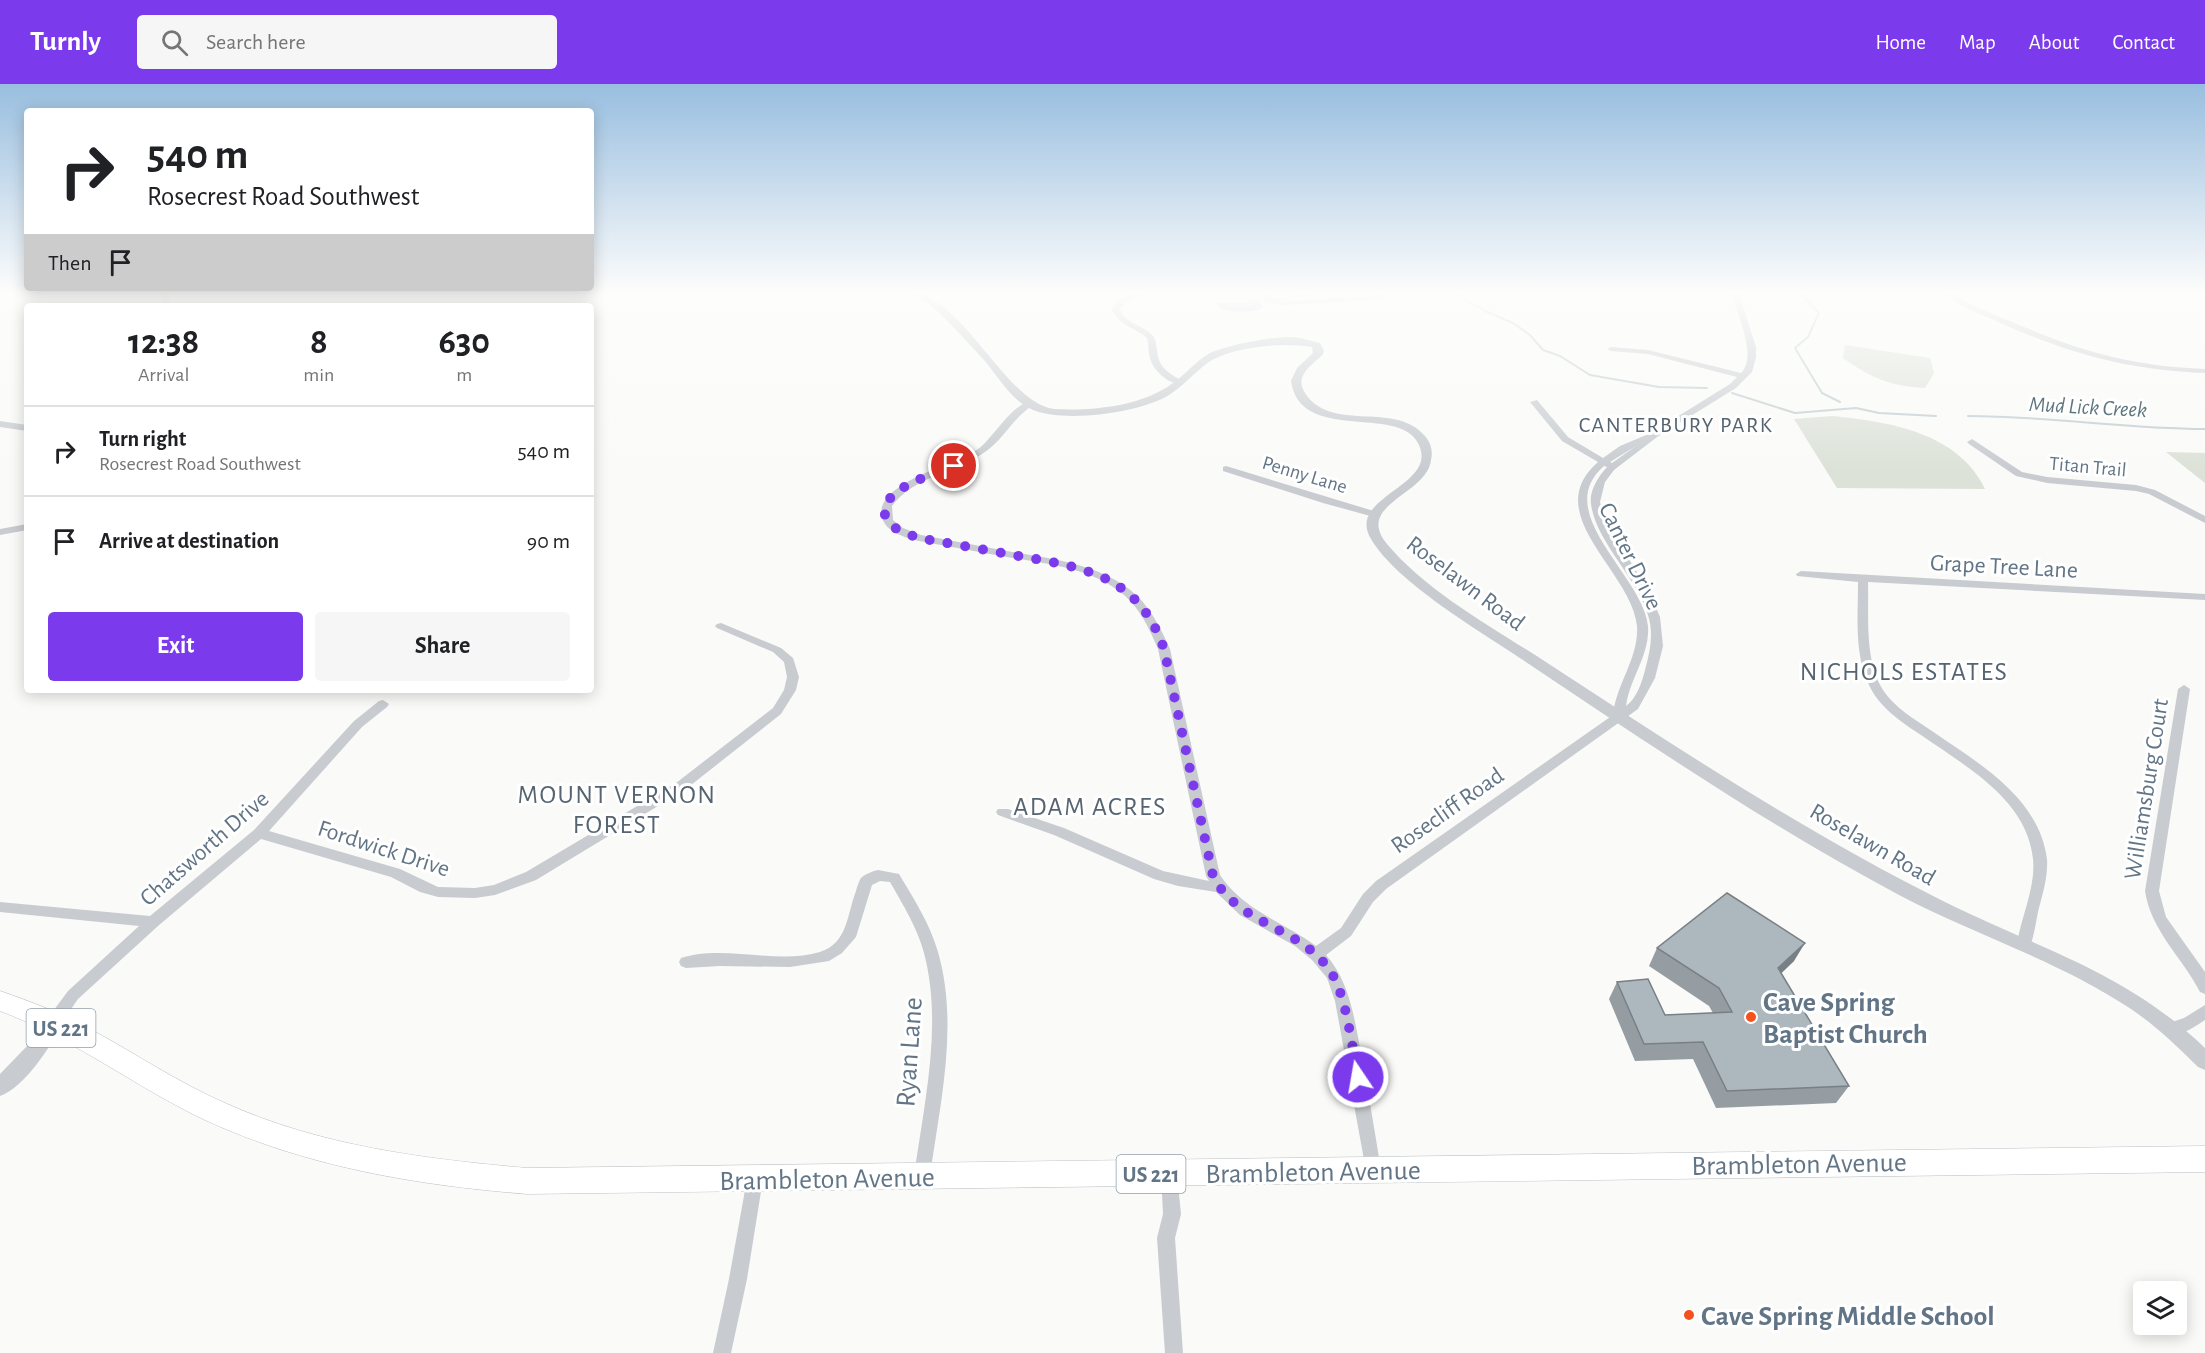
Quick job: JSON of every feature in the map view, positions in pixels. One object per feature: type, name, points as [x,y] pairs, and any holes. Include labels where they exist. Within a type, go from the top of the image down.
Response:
[{"type":"main road","name":"US 221","points":[[0,1000],[53,1023]]},
{"type":"main road","name":"Brambleton Avenue","points":[[53,1023],[156,1082],[277,1137],[332,1153],[390,1166],[453,1175],[527,1181],[2205,1159]]},
{"type":"street","points":[[980,352],[1029,404],[1043,410],[1062,412],[1115,409],[1157,397],[1180,383],[1210,357],[1223,352]]},
{"type":"street","points":[[1153,352],[1159,369],[1180,383]]},
{"type":"street","points":[[1318,352],[1300,370],[1296,380],[1306,404],[1326,414],[1398,425],[1419,435],[1425,447],[1427,455],[1420,473],[1407,487],[1374,514]]},
{"type":"street","points":[[1649,352],[1744,376],[1751,365],[1752,352]]},
{"type":"street","points":[[2078,352],[2150,368],[2205,371]]},
{"type":"street","name":"Canter Drive","points":[[1618,715],[1619,700],[1638,661],[1643,635],[1638,607],[1584,517],[1583,490],[1592,472],[1603,462],[1635,442],[1654,435],[1725,392],[1744,376]]},
{"type":"street","points":[[1534,402],[1565,438],[1613,467]]},
{"type":"street","points":[[1029,404],[1016,412],[998,437],[980,452],[898,491],[887,504],[885,514],[892,525],[900,531],[919,538],[1081,568],[1113,582],[1135,599],[1154,624],[1164,649],[1213,876],[1218,887],[1242,910],[1301,942],[1316,954],[1332,974],[1339,990],[1358,1077],[1373,1170]]},
{"type":"street","points":[[0,424],[24,428]]},
{"type":"street","name":"Canter Drive","points":[[1618,715],[1634,706],[1639,700],[1655,664],[1659,634],[1649,599],[1605,532],[1596,512],[1596,490],[1613,467],[1638,450],[1654,435]]},
{"type":"street","name":"Titan Trail","points":[[1972,442],[2019,474],[2047,480],[2136,488],[2152,492],[2205,520]]},
{"type":"street","name":"Penny Lane","points":[[1226,469],[1374,514]]},
{"type":"street","name":"Roselawn Road","points":[[1374,514],[1372,525],[1379,541],[1426,586],[1449,604],[1720,780],[1888,880],[1949,912],[2080,968],[2171,1029],[2205,1061]]},
{"type":"street","points":[[0,532],[24,528]]},
{"type":"street","name":"Grape Tree Lane","points":[[1801,574],[2205,597]]},
{"type":"street","points":[[1863,579],[1867,664],[1876,688],[1900,715],[2004,790],[2027,821],[2036,839],[2041,873],[2026,922],[2024,944]]},
{"type":"street","name":"Fordwick Drive","points":[[259,833],[395,873],[438,892],[456,894],[495,890],[531,876],[681,786],[766,722],[777,711],[792,684],[793,669],[789,661],[777,650],[721,626]]},
{"type":"street","name":"Williamsburg Court","points":[[2184,689],[2152,891],[2153,901],[2165,931],[2205,988]]},
{"type":"street","name":"Chatsworth Drive","points":[[53,1023],[73,995],[153,922],[259,833],[358,724],[383,704]]},
{"type":"street","name":"Rosecliff Road","points":[[1316,954],[1333,944],[1346,932],[1368,898],[1381,885],[1618,715]]},
{"type":"street","points":[[1002,812],[1068,835],[1165,879],[1198,886],[1218,887]]},
{"type":"street","name":"Ryan Lane","points":[[686,962],[717,959],[758,962],[824,957],[834,952],[852,932],[866,882],[878,875],[894,878],[906,894],[927,934],[939,984],[939,1051],[922,1176]]},
{"type":"street","points":[[0,907],[153,922]]},
{"type":"street","points":[[2171,1029],[2189,1023],[2205,1011]]},
{"type":"street","points":[[0,1087],[30,1057],[53,1023]]},
{"type":"street","points":[[1169,1174],[1173,1214],[1166,1238],[1174,1353]]},
{"type":"street","points":[[722,1353],[738,1279],[755,1179]]},
{"type":"shaded area","points":[[1844,352],[1892,352],[1930,358],[1934,373],[1925,388],[1901,385],[1872,376],[1843,358]]},
{"type":"shaded area","points":[[1832,416],[1899,427],[1940,442],[1957,454],[1973,470],[1985,489],[1837,488],[1794,419]]},
{"type":"shaded area","points":[[2166,452],[2205,453],[2205,483]]},
{"type":"building","name":"Cave Spring Baptist Church","points":[[1727,893],[1805,943],[1778,968],[1849,1086],[1727,1091],[1703,1042],[1644,1044],[1617,982],[1648,979],[1665,1015],[1732,1012],[1719,988],[1657,948]]},
{"type":"waterway","name":"Mud Lick Creek","points":[[1549,352],[1560,356],[1590,375],[1659,387],[1707,388]]},
{"type":"waterway","points":[[1798,352],[1822,393],[1840,402]]},
{"type":"waterway","name":"Mud Lick Creek","points":[[1732,393],[1795,413],[1856,408],[1879,413],[1936,416]]},
{"type":"waterway","name":"Mud Lick Creek","points":[[1968,416],[2205,429]]},
{"type":"place","name":"Cave Spring Baptist Church","points":[[1751,1017]]},
{"type":"place","name":"Cave Spring Middle School","points":[[1689,1315]]},
{"type":"district","name":"CANTERBURY PARK","points":[[1676,424]]},
{"type":"district","name":"NICHOLS ESTATES","points":[[1904,671]]},
{"type":"district","name":"ADAM ACRES","points":[[1090,806]]},
{"type":"district","name":"MOUNT VERNON FOREST","points":[[617,809]]},
{"type":"route","points":[[954,466],[906,485],[898,491],[891,497],[885,509],[887,519],[900,531],[919,538],[1081,568],[1100,574],[1126,590],[1135,599],[1154,624],[1164,649],[1213,876],[1218,887],[1230,901],[1242,910],[1301,942],[1322,960],[1339,990],[1358,1077]]}]
